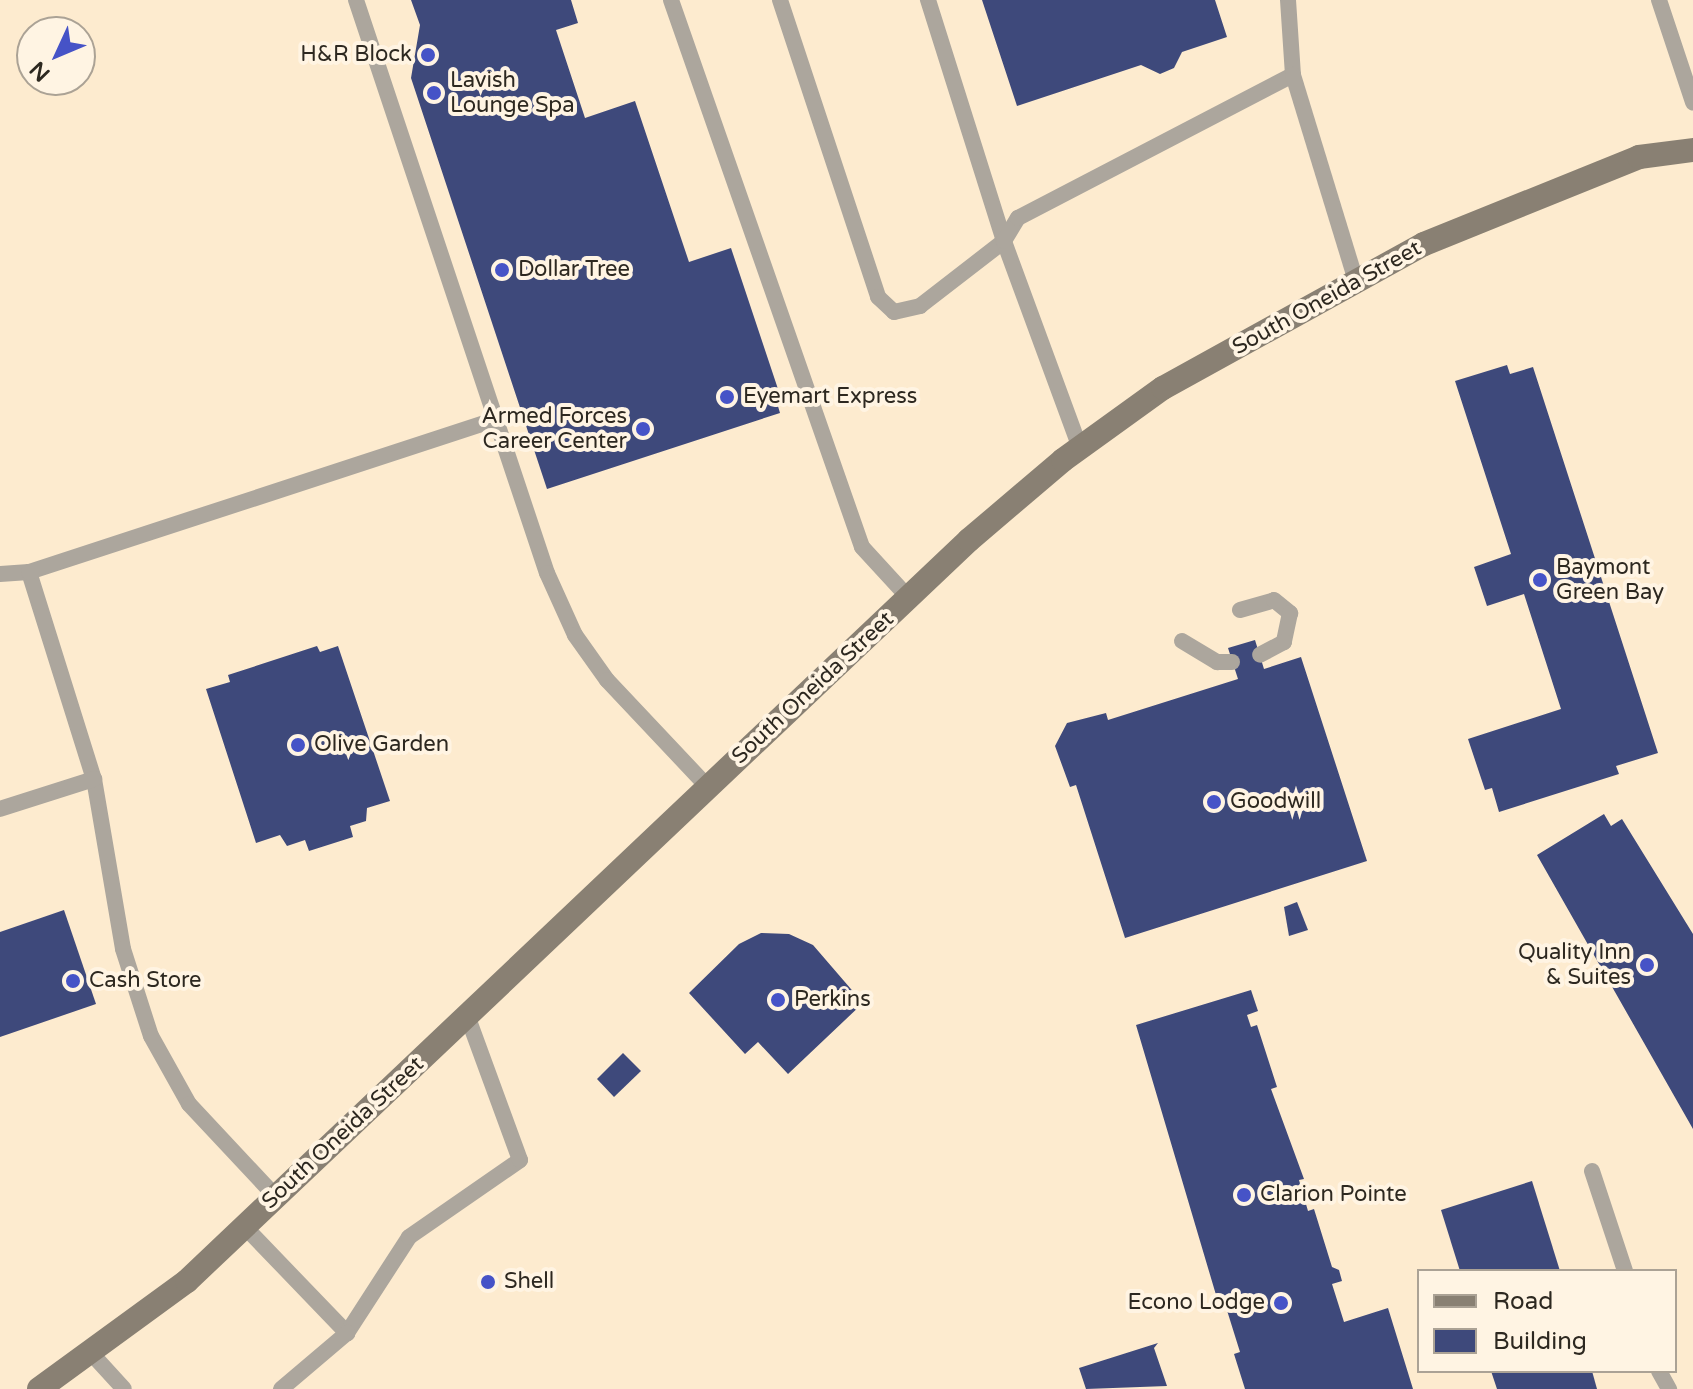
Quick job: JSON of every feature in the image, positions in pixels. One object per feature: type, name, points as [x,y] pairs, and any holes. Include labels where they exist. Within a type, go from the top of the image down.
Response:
[{"type":"street","name":"South Oneida Street","points":[[39,1389],[92,1354],[187,1281],[908,597],[1080,448],[1163,388],[1424,244],[1639,157],[1693,150]]},
{"type":"lane","points":[[356,0],[547,573],[575,635],[607,680],[708,787]]},
{"type":"lane","points":[[671,0],[862,547],[908,597]]},
{"type":"lane","points":[[780,0],[878,297],[894,312],[920,306],[1004,241],[1018,218],[1293,75]]},
{"type":"lane","points":[[928,0],[1004,241],[1080,448]]},
{"type":"lane","points":[[1288,0],[1293,75],[1356,281]]},
{"type":"lane","points":[[1659,0],[1693,102]]},
{"type":"lane","points":[[0,574],[29,572],[496,419]]},
{"type":"lane","points":[[29,572],[94,779],[123,949],[161,1059],[189,1104],[276,1197]]},
{"type":"lane","points":[[1240,610],[1274,600],[1290,613],[1284,642],[1260,655]]},
{"type":"lane","points":[[1182,641],[1217,662],[1232,662]]},
{"type":"lane","points":[[0,809],[94,779]]},
{"type":"lane","points":[[281,1389],[347,1333],[409,1237],[520,1160],[467,1015]]},
{"type":"lane","points":[[1592,1171],[1624,1269]]},
{"type":"lane","points":[[244,1226],[347,1333]]},
{"type":"lane","points":[[92,1354],[124,1389]]},
{"type":"shaded area","points":[[0,0],[1693,0],[1693,1389],[0,1389]]},
{"type":"building","points":[[411,0],[571,0],[578,23],[556,30],[585,118],[635,101],[689,262],[731,248],[780,395],[775,396],[780,413],[547,489],[411,78],[420,25]]},
{"type":"building","points":[[982,0],[1215,0],[1227,37],[1182,52],[1174,68],[1160,74],[1141,65],[1017,106]]},
{"type":"building","name":"Baymont Green Bay","points":[[1507,365],[1510,374],[1533,367],[1658,753],[1616,766],[1619,774],[1499,812],[1492,788],[1485,790],[1468,739],[1561,709],[1524,594],[1487,606],[1474,567],[1511,554],[1455,381]]},
{"type":"building","points":[[1255,640],[1264,669],[1301,657],[1367,861],[1125,938],[1076,785],[1070,787],[1055,746],[1067,723],[1106,713],[1108,720],[1238,679],[1228,648]]},
{"type":"building","name":"Olive Garden","points":[[317,646],[320,652],[338,646],[390,801],[367,808],[366,821],[350,826],[353,837],[309,851],[305,840],[287,846],[280,835],[256,843],[206,689],[230,682],[228,675]]},
{"type":"building","name":"Quality Inn & Suites","points":[[1604,814],[1611,826],[1622,819],[1693,934],[1693,1129],[1537,855]]},
{"type":"building","points":[[1297,902],[1308,930],[1289,936],[1284,907]]},
{"type":"building","points":[[64,910],[96,1004],[0,1037],[0,932]]},
{"type":"building","points":[[761,933],[789,934],[813,945],[863,1003],[788,1074],[758,1042],[745,1054],[689,993],[739,944]]},
{"type":"building","name":"Clarion Pointe","points":[[1251,990],[1258,1011],[1247,1015],[1251,1027],[1257,1025],[1277,1087],[1271,1089],[1304,1179],[1299,1180],[1308,1211],[1314,1209],[1332,1267],[1339,1270],[1342,1281],[1332,1284],[1344,1322],[1388,1308],[1413,1389],[1245,1389],[1234,1354],[1240,1352],[1225,1304],[1219,1305],[1136,1025]]},
{"type":"building","points":[[623,1053],[641,1071],[614,1097],[597,1079]]},
{"type":"building","points":[[1532,1181],[1559,1269],[1459,1269],[1441,1210]]},
{"type":"building","points":[[1158,1343],[1154,1348],[1167,1386],[1086,1389],[1079,1368]]},
{"type":"building","points":[[1492,1373],[1593,1373],[1597,1389],[1497,1389]]},
{"type":"place","name":"H&R Block","points":[[428,55]]},
{"type":"place","name":"Lavish Lounge Spa","points":[[434,93]]},
{"type":"place","name":"Dollar Tree","points":[[502,270]]},
{"type":"place","name":"Eyemart Express","points":[[727,397]]},
{"type":"place","name":"Armed Forces Career Center","points":[[643,429]]},
{"type":"place","name":"Baymont Green Bay","points":[[1540,580]]},
{"type":"place","name":"Olive Garden","points":[[298,745]]},
{"type":"place","name":"Goodwill","points":[[1214,802]]},
{"type":"place","name":"Quality Inn & Suites","points":[[1647,965]]},
{"type":"place","name":"Cash Store","points":[[73,981]]},
{"type":"place","name":"Perkins","points":[[778,1000]]},
{"type":"place","name":"Clarion Pointe","points":[[1244,1195]]},
{"type":"place","name":"Shell","points":[[488,1282]]},
{"type":"place","name":"Econo Lodge","points":[[1281,1303]]}]
